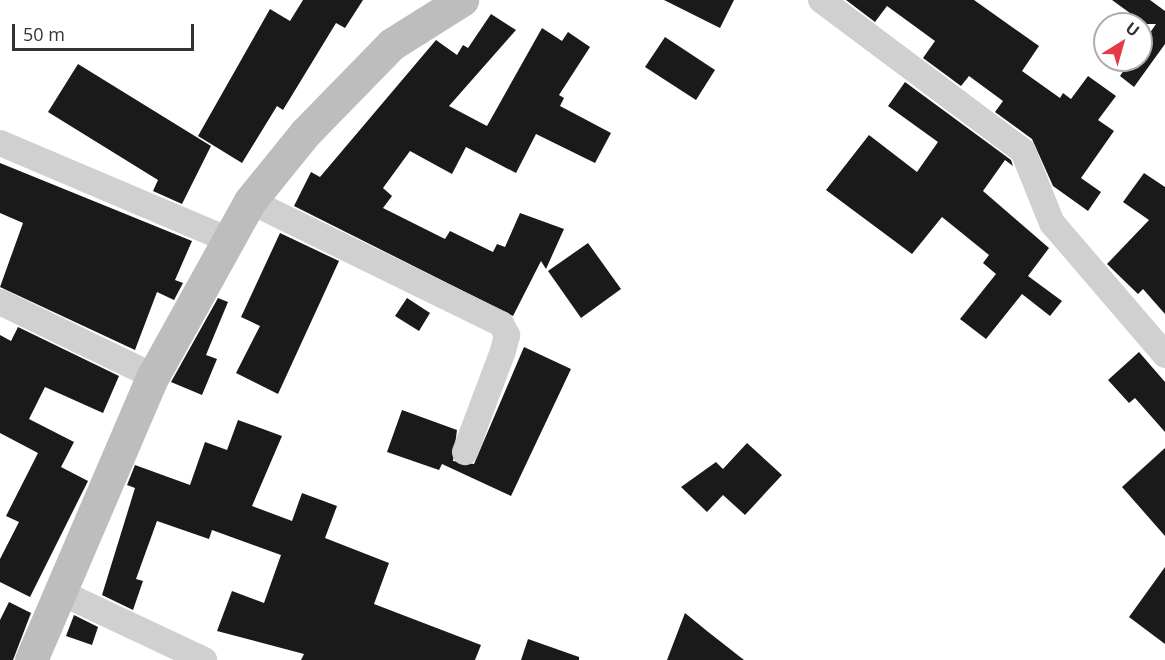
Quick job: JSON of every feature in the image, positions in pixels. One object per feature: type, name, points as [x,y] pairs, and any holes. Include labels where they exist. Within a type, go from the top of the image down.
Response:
[{"type":"street","points":[[32,660],[64,594],[153,376],[250,201],[305,133],[392,44],[462,0]]},
{"type":"street","points":[[821,0],[1023,151],[1052,223],[1165,355]]},
{"type":"street","points":[[0,143],[229,240]]},
{"type":"street","points":[[250,201],[501,324],[507,334],[503,351],[465,452]]},
{"type":"street","points":[[0,302],[153,376]]},
{"type":"street","points":[[64,594],[204,660]]},
{"type":"building","points":[[303,0],[363,0],[345,28],[336,23],[283,110],[277,106],[242,163],[198,136],[270,9],[290,21]]},
{"type":"building","points":[[664,0],[734,0],[720,28]]},
{"type":"building","points":[[846,0],[974,0],[1039,46],[1022,71],[1060,98],[1063,93],[1071,99],[1088,76],[1116,96],[1098,120],[1114,131],[1081,178],[1101,192],[1088,211],[1053,186],[1032,139],[995,112],[1003,101],[969,76],[961,86],[923,58],[935,41],[887,6],[875,22]]},
{"type":"building","points":[[1112,0],[1150,0],[1165,11],[1165,44],[1153,61],[1153,28],[1156,24],[1153,24],[1153,12],[1128,12]]},
{"type":"building","points":[[491,14],[516,30],[449,106],[487,126],[542,28],[562,41],[568,32],[590,47],[559,95],[564,98],[560,106],[611,133],[595,163],[536,134],[516,173],[466,147],[452,174],[410,151],[383,188],[392,196],[383,208],[445,239],[450,231],[493,252],[497,244],[505,247],[520,213],[564,229],[546,269],[541,261],[513,316],[294,206],[311,172],[320,177],[436,40],[457,55],[463,45],[468,48]]},
{"type":"building","points":[[665,37],[715,70],[696,100],[645,67]]},
{"type":"building","points":[[78,64],[211,146],[182,204],[153,191],[158,180],[48,112]]},
{"type":"building","points":[[1123,72],[1145,72],[1134,87],[1120,76]]},
{"type":"building","points":[[905,82],[1011,160],[1013,166],[1005,160],[983,191],[1049,248],[1028,276],[1062,301],[1050,316],[1022,294],[986,339],[960,319],[996,274],[983,263],[989,255],[942,217],[912,254],[826,190],[869,135],[917,172],[938,142],[888,106]]},
{"type":"building","points":[[0,163],[192,241],[175,280],[183,283],[174,300],[157,292],[135,350],[0,287],[23,223],[0,213]]},
{"type":"building","points":[[1144,173],[1165,187],[1165,314],[1143,289],[1138,294],[1107,264],[1149,220],[1123,202]]},
{"type":"building","points":[[280,233],[339,261],[278,394],[236,373],[260,326],[241,317]]},
{"type":"building","points":[[588,243],[621,289],[581,318],[548,271]]},
{"type":"building","points":[[218,298],[228,302],[206,355],[217,359],[202,395],[171,382]]},
{"type":"building","points":[[407,298],[430,313],[419,331],[395,316]]},
{"type":"building","points":[[18,327],[119,376],[103,413],[45,387],[29,419],[74,442],[61,467],[88,481],[30,597],[0,582],[0,559],[19,522],[6,516],[38,453],[0,433],[0,335],[11,341]]},
{"type":"building","points":[[524,347],[571,369],[511,496],[442,464],[439,470],[387,452],[402,410],[457,430],[453,461],[474,464]]},
{"type":"building","points":[[1139,352],[1165,382],[1165,432],[1135,398],[1129,403],[1108,380]]},
{"type":"building","points":[[238,420],[282,436],[252,506],[292,521],[302,493],[337,506],[325,538],[389,563],[374,604],[481,645],[475,660],[301,660],[304,654],[217,631],[232,591],[264,603],[281,555],[212,530],[209,539],[157,521],[136,579],[143,581],[133,610],[102,595],[135,488],[127,485],[135,465],[190,485],[205,442],[227,450]]},
{"type":"building","points":[[747,443],[782,475],[745,515],[723,495],[707,512],[681,487],[716,462],[723,469]]},
{"type":"building","points":[[1165,448],[1165,536],[1122,487]]},
{"type":"building","points":[[1165,567],[1165,644],[1129,617]]},
{"type":"building","points":[[9,602],[31,613],[13,660],[0,660],[0,620]]},
{"type":"building","points":[[685,613],[707,631],[744,660],[667,660]]},
{"type":"building","points":[[74,615],[98,627],[92,645],[66,636]]},
{"type":"building","points":[[528,639],[579,657],[579,660],[521,660]]}]
